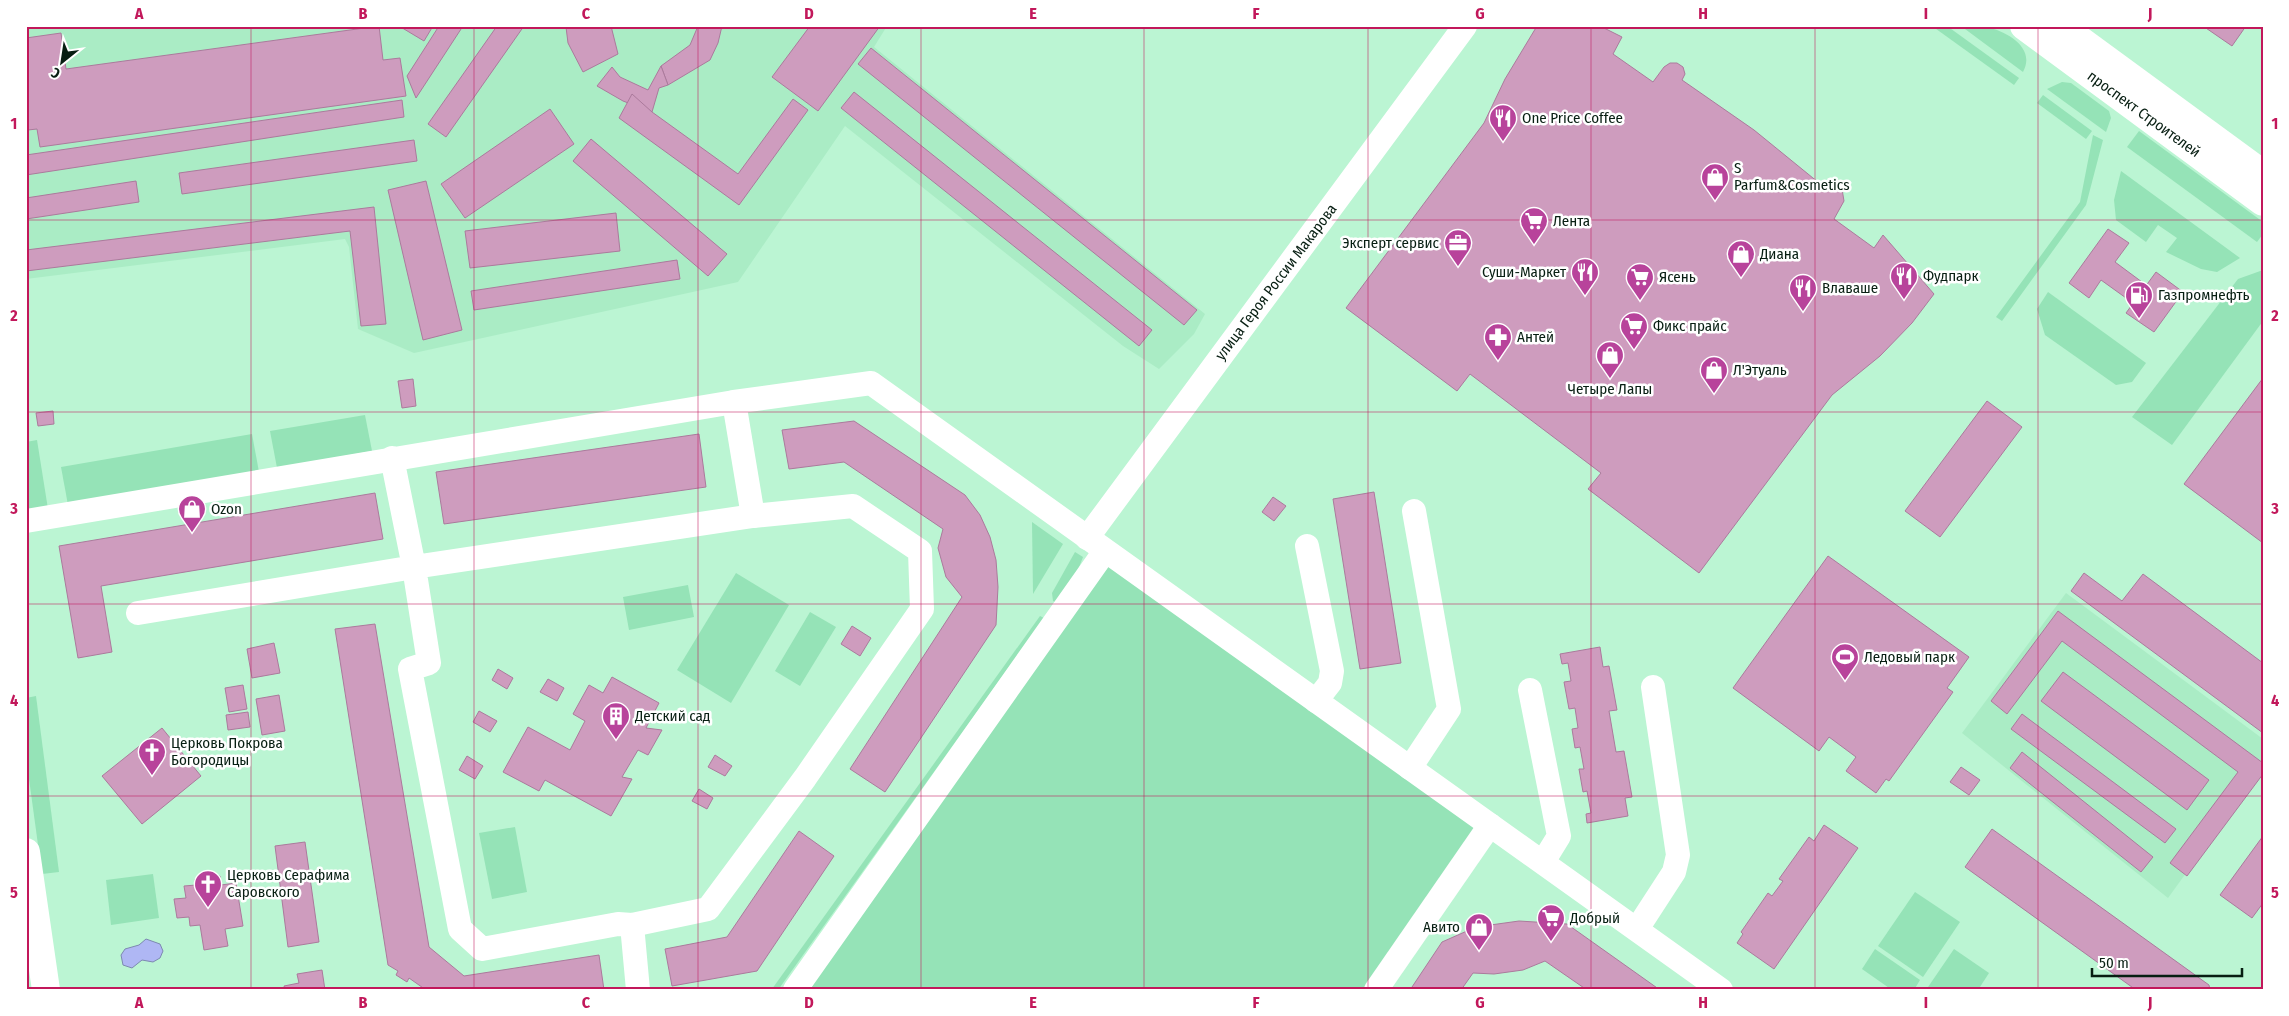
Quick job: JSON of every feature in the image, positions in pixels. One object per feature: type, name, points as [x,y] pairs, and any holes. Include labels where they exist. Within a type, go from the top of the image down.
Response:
[{"type":"main road","name":"проспект Строителей","points":[[2024,26],[2263,202]]},
{"type":"main road","name":"проспект Строителей","points":[[2061,26],[2263,174]]},
{"type":"main road","points":[[26,852],[46,990]]},
{"type":"street","name":"улица Героя России Макарова","points":[[795,990],[1096,544],[1465,26]]},
{"type":"street","points":[[26,521],[734,402],[871,383],[1722,990]]},
{"type":"street","points":[[734,402],[753,516]]},
{"type":"street","points":[[138,613],[414,567],[753,516],[853,506],[920,551],[922,609],[805,778],[708,909],[632,925],[618,924],[482,949],[460,930],[410,669],[429,664],[414,567],[392,458]]},
{"type":"street","points":[[1410,768],[1449,709],[1414,511]]},
{"type":"street","points":[[1307,546],[1332,671],[1330,683],[1316,701]]},
{"type":"street","points":[[1637,929],[1674,872],[1678,855],[1654,687]]},
{"type":"street","points":[[1530,690],[1559,836],[1543,862]]},
{"type":"street","points":[[1376,990],[1490,825]]},
{"type":"street","points":[[632,925],[638,990]]},
{"type":"shaded area","points":[[26,26],[887,26],[874,47],[1205,314],[1194,334],[1159,369],[1123,346],[845,126],[738,282],[414,353],[358,329],[349,247],[345,239],[26,279]]},
{"type":"shaded area","points":[[1932,26],[1947,26],[2019,78],[2014,85]]},
{"type":"shaded area","points":[[1966,26],[1982,26],[1995,29],[2018,42],[2026,56],[2023,72],[1965,29]]},
{"type":"shaded area","points":[[2062,82],[2071,83],[2109,111],[2111,118],[2106,132],[2047,89]]},
{"type":"shaded area","points":[[2043,95],[2092,131],[2086,139],[2037,103]]},
{"type":"shaded area","points":[[2139,131],[2263,222],[2263,234],[2257,242],[2127,147]]},
{"type":"shaded area","points":[[2093,135],[2103,140],[2086,205],[2002,321],[1996,317],[2080,202]]},
{"type":"shaded area","points":[[2121,171],[2240,258],[2217,272],[2201,269],[2166,252],[2177,238],[2158,225],[2146,242],[2116,220],[2114,200]]},
{"type":"shaded area","points":[[2263,270],[2263,321],[2172,445],[2132,417],[2238,279]]},
{"type":"shaded area","points":[[2048,292],[2146,363],[2132,382],[2116,385],[2045,335],[2037,309]]},
{"type":"shaded area","points":[[365,415],[372,451],[277,468],[270,431]]},
{"type":"shaded area","points":[[252,434],[259,472],[68,505],[61,467]]},
{"type":"shaded area","points":[[37,440],[48,509],[26,512],[26,442]]},
{"type":"shaded area","points":[[1032,522],[1063,544],[1033,594]]},
{"type":"shaded area","points":[[1075,552],[1083,557],[1078,570],[1055,602],[1053,601],[1052,593]]},
{"type":"shaded area","points":[[1105,557],[1487,824],[1373,990],[800,990]]},
{"type":"shaded area","points":[[736,573],[789,605],[731,703],[677,670]]},
{"type":"shaded area","points":[[688,585],[694,617],[629,630],[623,597]]},
{"type":"shaded area","points":[[2066,593],[2263,739],[2263,767],[2168,898],[1962,733]]},
{"type":"shaded area","points":[[810,612],[836,627],[800,686],[775,671]]},
{"type":"shaded area","points":[[1040,616],[1044,618],[778,990],[772,989]]},
{"type":"shaded area","points":[[36,696],[59,872],[42,874],[26,757],[26,698]]},
{"type":"shaded area","points":[[515,827],[527,892],[492,899],[479,833]]},
{"type":"shaded area","points":[[153,874],[159,918],[111,925],[106,880]]},
{"type":"shaded area","points":[[1915,892],[1960,922],[1923,977],[1878,946]]},
{"type":"shaded area","points":[[1875,949],[1920,980],[1914,990],[1892,990],[1862,969]]},
{"type":"shaded area","points":[[1954,949],[1989,973],[1978,990],[1926,990]]},
{"type":"water","points":[[146,939],[160,944],[163,951],[160,958],[153,962],[142,960],[132,968],[123,965],[121,955],[125,949],[139,945]]},
{"type":"building","points":[[379,26],[383,60],[400,58],[406,96],[40,147],[37,129],[28,130],[26,38],[61,33],[66,69]]},
{"type":"building","points":[[399,26],[433,26],[424,41]]},
{"type":"building","points":[[439,26],[463,26],[416,98],[407,76]]},
{"type":"building","points":[[497,26],[524,26],[446,137],[428,124]]},
{"type":"building","points":[[611,26],[618,54],[583,72],[568,43],[566,27]]},
{"type":"building","points":[[698,26],[722,26],[718,43],[710,60],[668,85],[661,66],[690,45]]},
{"type":"building","points":[[810,26],[880,26],[818,111],[772,77]]},
{"type":"building","name":"Ясень","points":[[1537,26],[1600,26],[1622,37],[1613,54],[1653,82],[1664,67],[1670,63],[1677,63],[1683,67],[1685,74],[1682,80],[1754,130],[1824,187],[1831,184],[1837,185],[1842,189],[1844,201],[1834,219],[1874,248],[1883,235],[1934,294],[1912,323],[1880,356],[1832,395],[1699,573],[1588,489],[1601,473],[1470,374],[1457,391],[1346,308],[1484,123],[1505,79]]},
{"type":"building","points":[[2203,26],[2246,26],[2232,46]]},
{"type":"building","points":[[871,48],[1197,310],[1184,325],[858,64]]},
{"type":"building","points":[[661,66],[668,85],[659,88],[652,112],[623,101],[597,86],[612,67],[620,77],[648,90]]},
{"type":"building","points":[[854,92],[1152,330],[1139,346],[841,108]]},
{"type":"building","points":[[632,94],[652,112],[738,174],[793,99],[808,110],[739,205],[619,118]]},
{"type":"building","points":[[402,100],[404,117],[26,175],[26,155]]},
{"type":"building","points":[[550,109],[574,144],[465,218],[441,184]]},
{"type":"building","points":[[591,139],[727,254],[708,276],[573,161]]},
{"type":"building","points":[[414,140],[417,161],[182,194],[179,173]]},
{"type":"building","points":[[136,181],[139,202],[26,219],[26,198]]},
{"type":"building","points":[[426,181],[462,330],[423,340],[388,190]]},
{"type":"building","points":[[374,207],[386,324],[361,326],[350,231],[26,271],[26,250]]},
{"type":"building","points":[[616,213],[620,251],[470,268],[465,231]]},
{"type":"building","points":[[2108,229],[2129,243],[2115,262],[2146,285],[2133,303],[2101,280],[2089,298],[2069,283]]},
{"type":"building","points":[[677,260],[680,279],[474,310],[471,291]]},
{"type":"building","points":[[2156,272],[2183,292],[2154,332],[2126,313]]},
{"type":"building","points":[[2263,378],[2263,543],[2184,484]]},
{"type":"building","points":[[413,379],[416,406],[402,408],[398,381]]},
{"type":"building","points":[[1987,401],[2022,427],[1940,537],[1905,511]]},
{"type":"building","points":[[53,411],[54,424],[38,426],[36,413]]},
{"type":"building","points":[[854,421],[965,495],[980,515],[990,537],[996,560],[998,587],[996,625],[885,792],[850,769],[962,597],[946,577],[938,548],[943,529],[844,462],[789,469],[782,430]]},
{"type":"building","points":[[699,434],[706,487],[444,524],[436,472]]},
{"type":"building","points":[[1374,492],[1401,663],[1360,669],[1333,499]]},
{"type":"building","points":[[375,493],[383,539],[101,586],[112,652],[78,658],[59,546]]},
{"type":"building","points":[[1273,497],[1286,506],[1274,521],[1262,512]]},
{"type":"building","name":"Ледовый парк","points":[[1828,556],[1969,657],[1947,688],[1953,692],[1889,781],[1886,779],[1876,793],[1846,771],[1856,757],[1829,737],[1819,751],[1733,688]]},
{"type":"building","points":[[2084,573],[2122,601],[2143,574],[2263,663],[2263,733],[2071,591]]},
{"type":"building","points":[[2058,611],[2263,763],[2263,774],[2187,876],[2170,863],[2238,772],[2062,641],[2007,714],[1991,701]]},
{"type":"building","points":[[375,624],[429,947],[464,976],[599,955],[604,990],[426,990],[409,978],[407,982],[396,975],[398,971],[388,965],[335,629]]},
{"type":"building","points":[[852,626],[871,638],[860,656],[841,644]]},
{"type":"building","points":[[274,643],[280,673],[252,678],[247,649]]},
{"type":"building","points":[[1600,647],[1603,667],[1609,666],[1617,710],[1609,711],[1616,752],[1624,751],[1632,797],[1625,798],[1628,816],[1587,823],[1586,814],[1591,813],[1587,791],[1583,792],[1579,769],[1584,769],[1580,747],[1575,748],[1572,729],[1578,728],[1575,708],[1569,709],[1564,682],[1571,681],[1568,663],[1562,664],[1560,654]]},
{"type":"building","points":[[498,669],[513,678],[507,689],[492,680]]},
{"type":"building","points":[[2063,672],[2209,780],[2187,810],[2041,701]]},
{"type":"building","name":"Детский сад","points":[[612,677],[659,703],[646,728],[662,730],[648,755],[638,750],[622,777],[632,779],[611,816],[545,780],[539,791],[503,772],[528,727],[570,750],[585,721],[573,714],[589,685],[603,693]]},
{"type":"building","points":[[548,679],[564,688],[557,701],[540,692]]},
{"type":"building","points":[[243,685],[247,709],[229,712],[225,688]]},
{"type":"building","points":[[279,695],[285,731],[262,735],[256,699]]},
{"type":"building","points":[[479,711],[497,721],[490,732],[473,722]]},
{"type":"building","points":[[248,712],[250,727],[228,730],[226,715]]},
{"type":"building","points":[[2022,714],[2176,829],[2165,843],[2011,729]]},
{"type":"building","name":"Церковь Покрова Богородицы","points":[[162,728],[201,776],[142,824],[102,776]]},
{"type":"building","points":[[2022,752],[2153,857],[2141,872],[2010,768]]},
{"type":"building","points":[[715,755],[732,766],[725,776],[708,767]]},
{"type":"building","points":[[467,756],[483,766],[475,779],[459,770]]},
{"type":"building","points":[[1961,767],[1980,780],[1969,795],[1950,782]]},
{"type":"building","points":[[699,789],[713,798],[707,809],[692,801]]},
{"type":"building","points":[[1824,825],[1858,848],[1774,969],[1737,943],[1743,934],[1741,932],[1768,893],[1772,896],[1783,881],[1779,879],[1809,837],[1814,841]]},
{"type":"building","points":[[1992,829],[2209,985],[2210,990],[2136,990],[1965,867]]},
{"type":"building","points":[[799,831],[834,856],[757,971],[672,986],[665,949],[727,937]]},
{"type":"building","points":[[2263,836],[2263,903],[2252,918],[2220,895]]},
{"type":"building","points":[[305,842],[319,942],[288,947],[275,846]]},
{"type":"building","name":"Церковь Серафима Саровского","points":[[220,876],[221,885],[236,883],[243,926],[225,929],[228,946],[204,950],[200,925],[190,926],[189,917],[177,918],[174,899],[186,898],[184,886],[196,885],[195,879]]},
{"type":"building","points":[[1519,921],[1567,924],[1660,990],[1587,990],[1545,961],[1523,970],[1494,974],[1473,973],[1461,990],[1410,990],[1442,942],[1476,927]]},
{"type":"building","points":[[322,970],[325,990],[285,990],[284,986],[299,983],[297,974]]},
{"type":"place","name":"One Price Coffee","points":[[1503,142]]},
{"type":"place","name":"S Parfum&Cosmetics","points":[[1715,201]]},
{"type":"place","name":"Лента","points":[[1534,245]]},
{"type":"place","name":"Эксперт сервис","points":[[1458,267]]},
{"type":"place","name":"Диана","points":[[1741,278]]},
{"type":"place","name":"Суши-Маркет","points":[[1585,296]]},
{"type":"place","name":"Фудпарк","points":[[1904,300]]},
{"type":"place","name":"Ясень","points":[[1640,301]]},
{"type":"place","name":"Влаваше","points":[[1803,312]]},
{"type":"place","name":"Газпромнефть","points":[[2139,319]]},
{"type":"place","name":"Фикс прайс","points":[[1634,350]]},
{"type":"place","name":"Антей","points":[[1498,361]]},
{"type":"place","name":"Четыре Лапы","points":[[1610,379]]},
{"type":"place","name":"Л'Этуаль","points":[[1714,394]]},
{"type":"place","name":"Ozon","points":[[192,533]]},
{"type":"place","name":"Ледовый парк","points":[[1845,681]]},
{"type":"place","name":"Детский сад","points":[[616,740]]},
{"type":"place","name":"Церковь Покрова Богородицы","points":[[152,776]]},
{"type":"place","name":"Церковь Серафима Саровского","points":[[208,908]]},
{"type":"place","name":"Добрый","points":[[1551,942]]},
{"type":"place","name":"Авито","points":[[1479,951]]}]
